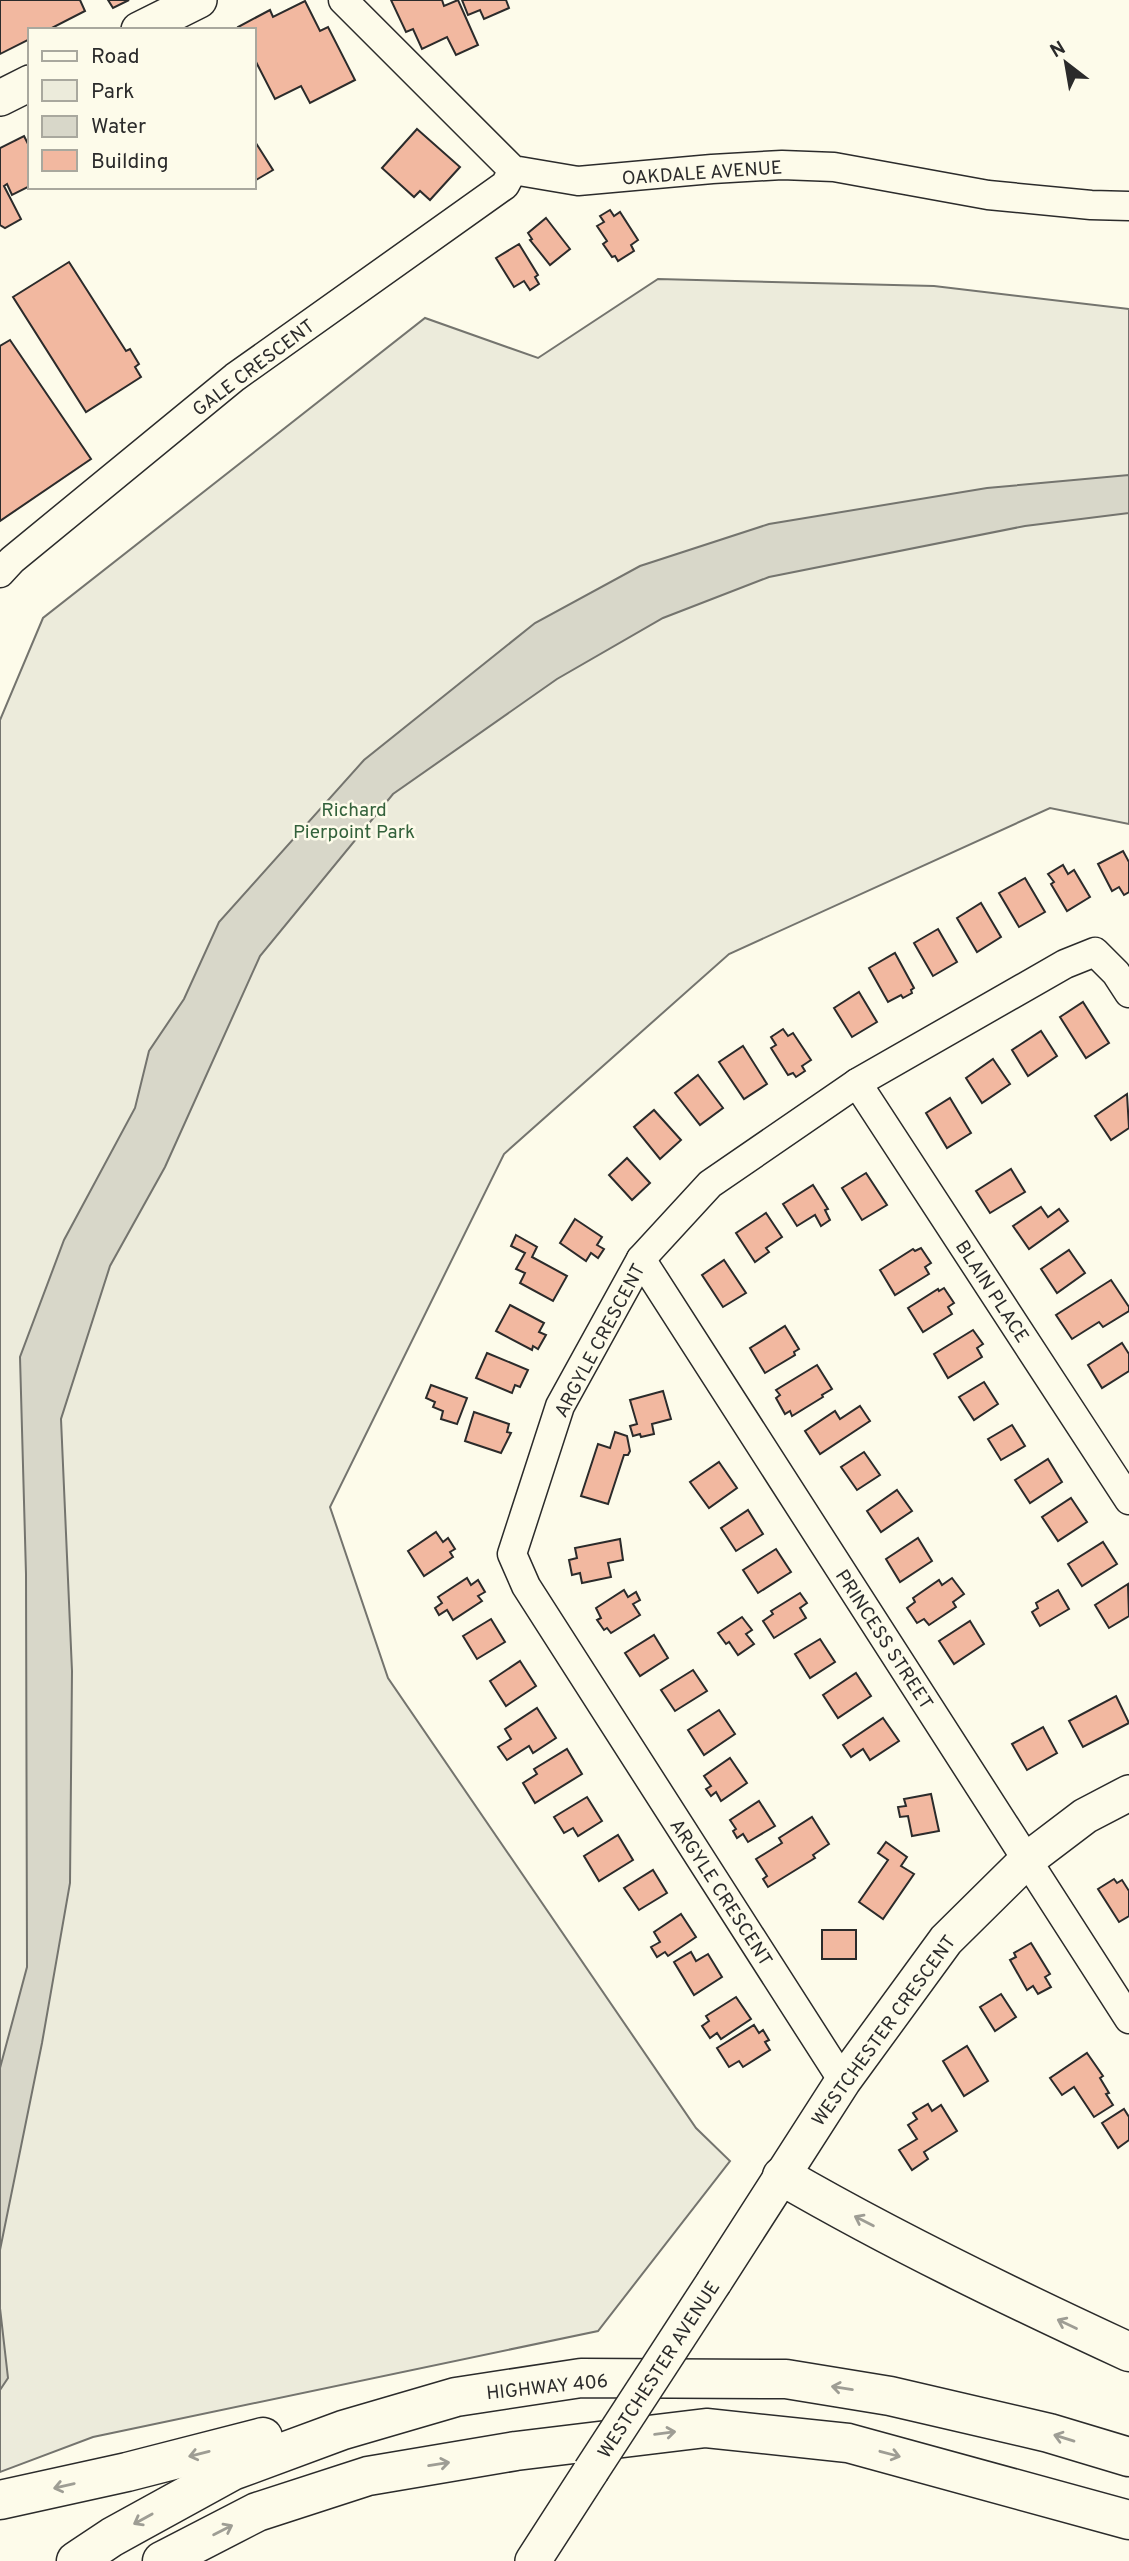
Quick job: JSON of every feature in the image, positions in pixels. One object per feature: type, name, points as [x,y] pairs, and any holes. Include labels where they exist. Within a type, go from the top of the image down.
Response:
[{"type":"highway","points":[[782,2176],[827,2202],[1058,2320],[1129,2352]]},
{"type":"highway","name":"HIGHWAY 406","points":[[75,2561],[112,2537],[232,2471],[343,2430],[456,2397],[581,2378],[786,2379],[904,2399],[1049,2433],[1129,2457]]},
{"type":"highway","points":[[0,2500],[127,2472],[309,2425],[456,2397]]},
{"type":"highway","points":[[162,2561],[257,2512],[368,2476],[516,2451],[706,2428],[848,2443],[1129,2520]]},
{"type":"main road","points":[[143,28],[199,0]]},
{"type":"main road","points":[[0,98],[28,84]]},
{"type":"main road","name":"WESTCHESTER CRESCENT","points":[[782,2176],[842,2081],[946,1940],[1027,1860],[1085,1816],[1129,1793]]},
{"type":"main road","name":"WESTCHESTER AVENUE","points":[[541,2549],[782,2176]]},
{"type":"street","points":[[343,0],[513,170]]},
{"type":"street","name":"OAKDALE AVENUE","points":[[513,170],[578,181],[724,168],[782,165],[834,167],[988,195],[1129,206]]},
{"type":"street","name":"GALE CRESCENT","points":[[0,573],[12,560],[235,377],[505,184],[513,170]]},
{"type":"street","name":"ARGYLE CRESCENT","points":[[842,2081],[526,1587],[512,1554],[560,1406],[641,1259],[710,1184],[857,1083],[1065,964],[1095,952],[1116,973],[1129,993]]},
{"type":"street","name":"BLAIN PLACE","points":[[857,1083],[1129,1500]]},
{"type":"street","name":"PRINCESS STREET","points":[[641,1259],[1129,2019]]},
{"type":"green space","name":"Richard Pierpoint Park","points":[[658,279],[934,286],[1129,309],[1129,824],[1050,808],[729,954],[504,1154],[330,1507],[388,1678],[696,2128],[730,2161],[598,2331],[93,2437],[0,2472],[0,720],[43,618],[425,318],[538,358]]},
{"type":"water","points":[[1129,475],[1129,513],[1025,526],[769,577],[663,618],[557,679],[393,794],[260,956],[165,1167],[110,1266],[61,1419],[72,1671],[70,1883],[42,2043],[0,2250],[0,2068],[27,1967],[26,1574],[20,1357],[64,1240],[135,1108],[149,1051],[184,999],[219,922],[364,760],[535,623],[640,566],[769,524],[987,488]]},
{"type":"water","points":[[0,2308],[8,2378],[0,2390]]},
{"type":"building","points":[[0,0],[80,0],[85,11],[52,28],[28,28],[28,40],[0,54]]},
{"type":"building","points":[[108,0],[129,0],[113,8]]},
{"type":"building","points":[[391,0],[442,0],[444,6],[458,0],[478,45],[456,55],[447,37],[422,49],[413,29],[406,32]]},
{"type":"building","points":[[462,0],[506,0],[509,8],[484,19],[480,10],[468,15]]},
{"type":"building","points":[[305,1],[320,31],[328,27],[355,80],[310,103],[301,86],[275,99],[256,62],[256,28],[238,27],[270,10],[273,17]]},
{"type":"building","points":[[417,129],[460,167],[430,200],[420,191],[414,197],[382,168]]},
{"type":"building","points":[[24,136],[28,144],[28,187],[12,195],[7,184],[4,186],[21,219],[5,228],[0,225],[0,148]]},
{"type":"building","points":[[256,143],[273,170],[256,180]]},
{"type":"building","points":[[610,210],[614,216],[620,212],[638,240],[631,245],[634,251],[618,261],[603,244],[607,241],[597,226],[604,222],[600,216]]},
{"type":"building","points":[[546,218],[570,249],[550,265],[530,240],[532,239],[528,233]]},
{"type":"building","points":[[519,244],[538,275],[535,277],[539,284],[530,290],[524,281],[514,287],[496,258]]},
{"type":"building","points":[[69,262],[126,351],[130,349],[139,364],[135,367],[141,377],[86,412],[13,297]]},
{"type":"building","points":[[10,340],[91,459],[0,521],[0,346]]},
{"type":"building","points":[[1123,851],[1129,862],[1129,892],[1124,895],[1119,887],[1112,891],[1098,864]]},
{"type":"building","points":[[1063,865],[1068,874],[1074,870],[1090,897],[1067,911],[1048,874]]},
{"type":"building","points":[[1025,878],[1045,912],[1019,927],[999,893]]},
{"type":"building","points":[[981,903],[1001,937],[977,952],[957,918]]},
{"type":"building","points":[[938,929],[957,962],[933,976],[914,943]]},
{"type":"building","points":[[895,953],[914,988],[912,993],[903,998],[901,995],[888,1002],[869,968]]},
{"type":"building","points":[[859,992],[877,1022],[852,1037],[834,1008]]},
{"type":"building","points":[[1083,1002],[1109,1043],[1086,1058],[1060,1017]]},
{"type":"building","points":[[783,1029],[788,1036],[793,1033],[811,1060],[802,1066],[805,1071],[796,1077],[793,1073],[788,1075],[771,1048],[776,1045],[771,1037]]},
{"type":"building","points":[[1041,1031],[1057,1056],[1028,1076],[1012,1050]]},
{"type":"building","points":[[743,1046],[767,1084],[744,1099],[719,1062]]},
{"type":"building","points":[[993,1059],[1010,1084],[982,1103],[966,1078]]},
{"type":"building","points":[[698,1075],[723,1108],[700,1125],[675,1093]]},
{"type":"building","points":[[1127,1094],[1129,1128],[1111,1140],[1095,1116]]},
{"type":"building","points":[[950,1098],[971,1133],[947,1148],[926,1113]]},
{"type":"building","points":[[654,1110],[681,1140],[660,1159],[634,1127]]},
{"type":"building","points":[[627,1158],[650,1183],[632,1200],[609,1175]]},
{"type":"building","points":[[1011,1169],[1025,1192],[990,1213],[976,1191]]},
{"type":"building","points":[[866,1173],[887,1205],[862,1220],[842,1188]]},
{"type":"building","points":[[813,1185],[828,1209],[825,1210],[830,1220],[821,1226],[815,1215],[797,1226],[783,1204]]},
{"type":"building","points":[[1041,1207],[1048,1217],[1059,1209],[1068,1221],[1029,1249],[1013,1226]]},
{"type":"building","points":[[766,1213],[782,1237],[766,1248],[769,1252],[755,1262],[736,1233]]},
{"type":"building","points":[[575,1219],[602,1237],[597,1245],[604,1249],[598,1258],[591,1253],[586,1261],[560,1243]]},
{"type":"building","points":[[516,1235],[537,1247],[532,1257],[567,1276],[553,1301],[520,1283],[525,1273],[516,1269],[525,1253],[511,1246]]},
{"type":"building","points":[[921,1248],[931,1263],[925,1267],[929,1274],[895,1295],[880,1270],[913,1249],[915,1251]]},
{"type":"building","points":[[1069,1250],[1085,1273],[1057,1293],[1041,1269]]},
{"type":"building","points":[[724,1260],[746,1293],[723,1307],[702,1275]]},
{"type":"building","points":[[1111,1280],[1129,1311],[1103,1327],[1099,1322],[1072,1339],[1056,1315]]},
{"type":"building","points":[[944,1288],[954,1303],[948,1307],[952,1314],[923,1332],[908,1308]]},
{"type":"building","points":[[510,1305],[544,1323],[539,1332],[546,1335],[538,1349],[533,1346],[532,1350],[496,1331]]},
{"type":"building","points":[[785,1326],[799,1349],[794,1352],[795,1355],[765,1373],[750,1348]]},
{"type":"building","points":[[973,1330],[983,1344],[977,1348],[982,1357],[948,1378],[934,1354]]},
{"type":"building","points":[[1122,1343],[1129,1354],[1129,1371],[1102,1388],[1088,1365]]},
{"type":"building","points":[[487,1353],[528,1370],[520,1387],[515,1385],[512,1393],[476,1378]]},
{"type":"building","points":[[817,1365],[832,1389],[792,1416],[790,1411],[785,1414],[776,1398],[780,1395],[776,1390]]},
{"type":"building","points":[[984,1382],[998,1404],[974,1420],[959,1397]]},
{"type":"building","points":[[431,1385],[467,1398],[457,1424],[441,1419],[443,1411],[433,1407],[435,1402],[426,1398]]},
{"type":"building","points":[[663,1391],[671,1419],[652,1424],[654,1434],[633,1436],[630,1426],[637,1424],[630,1400]]},
{"type":"building","points":[[860,1406],[870,1421],[820,1454],[805,1431],[835,1411],[840,1419]]},
{"type":"building","points":[[474,1412],[509,1424],[507,1432],[511,1433],[501,1453],[465,1441]]},
{"type":"building","points":[[1012,1425],[1025,1446],[1001,1460],[988,1439]]},
{"type":"building","points":[[615,1432],[627,1436],[630,1451],[628,1455],[624,1455],[608,1504],[581,1496],[598,1444],[610,1448]]},
{"type":"building","points":[[864,1452],[880,1475],[857,1490],[841,1467]]},
{"type":"building","points":[[1048,1459],[1062,1482],[1030,1503],[1015,1480]]},
{"type":"building","points":[[719,1462],[737,1488],[709,1508],[690,1482]]},
{"type":"building","points":[[897,1490],[912,1511],[881,1532],[867,1511]]},
{"type":"building","points":[[1071,1498],[1087,1522],[1058,1541],[1042,1517]]},
{"type":"building","points":[[748,1510],[763,1534],[736,1551],[721,1528]]},
{"type":"building","points":[[436,1532],[443,1542],[448,1538],[455,1549],[450,1552],[453,1557],[424,1576],[408,1551]]},
{"type":"building","points":[[918,1538],[932,1561],[900,1582],[886,1559]]},
{"type":"building","points":[[620,1539],[623,1560],[608,1563],[611,1577],[582,1583],[580,1573],[572,1575],[569,1560],[577,1558],[575,1548]]},
{"type":"building","points":[[1103,1542],[1117,1564],[1082,1586],[1068,1564]]},
{"type":"building","points":[[776,1549],[791,1572],[758,1593],[743,1570]]},
{"type":"building","points":[[467,1578],[471,1585],[478,1580],[485,1592],[478,1596],[482,1601],[453,1620],[447,1610],[439,1615],[435,1608],[442,1603],[438,1597]]},
{"type":"building","points":[[952,1578],[964,1594],[953,1602],[956,1607],[929,1625],[924,1619],[917,1623],[907,1608],[915,1602],[913,1598],[939,1580],[942,1585]]},
{"type":"building","points":[[1128,1584],[1129,1616],[1109,1628],[1095,1605]]},
{"type":"building","points":[[624,1590],[628,1597],[636,1592],[640,1600],[633,1604],[640,1615],[611,1633],[607,1628],[604,1630],[597,1620],[601,1618],[596,1608]]},
{"type":"building","points":[[1058,1590],[1069,1609],[1040,1626],[1032,1612],[1038,1608],[1036,1603]]},
{"type":"building","points":[[800,1593],[807,1603],[800,1608],[806,1618],[774,1638],[763,1621],[773,1614],[771,1611]]},
{"type":"building","points":[[742,1617],[752,1630],[746,1634],[754,1644],[738,1655],[718,1633]]},
{"type":"building","points":[[491,1619],[505,1642],[477,1659],[463,1636]]},
{"type":"building","points":[[970,1621],[984,1644],[954,1664],[939,1641]]},
{"type":"building","points":[[654,1635],[668,1658],[640,1676],[625,1653]]},
{"type":"building","points":[[820,1639],[835,1662],[810,1678],[795,1654]]},
{"type":"building","points":[[520,1661],[536,1686],[506,1706],[490,1681]]},
{"type":"building","points":[[693,1670],[707,1691],[675,1711],[661,1690]]},
{"type":"building","points":[[856,1673],[871,1696],[838,1718],[823,1695]]},
{"type":"building","points":[[1116,1696],[1129,1723],[1083,1747],[1069,1721]]},
{"type":"building","points":[[537,1708],[556,1738],[533,1753],[529,1746],[507,1760],[498,1747],[511,1739],[505,1729]]},
{"type":"building","points":[[719,1710],[735,1734],[704,1755],[688,1730]]},
{"type":"building","points":[[883,1718],[899,1741],[870,1760],[863,1749],[851,1757],[843,1745]]},
{"type":"building","points":[[1043,1727],[1057,1753],[1027,1770],[1012,1744]]},
{"type":"building","points":[[567,1749],[582,1774],[535,1803],[523,1783],[537,1774],[534,1769]]},
{"type":"building","points":[[730,1758],[747,1783],[721,1801],[716,1792],[711,1796],[706,1789],[711,1786],[704,1776]]},
{"type":"building","points":[[931,1794],[939,1831],[912,1836],[908,1816],[900,1817],[898,1807],[906,1806],[904,1799]]},
{"type":"building","points":[[587,1797],[602,1821],[578,1836],[573,1828],[564,1833],[554,1817]]},
{"type":"building","points":[[759,1801],[775,1826],[748,1842],[743,1834],[737,1838],[733,1831],[736,1829],[730,1820]]},
{"type":"building","points":[[812,1817],[829,1844],[813,1855],[815,1858],[768,1887],[763,1879],[767,1876],[756,1859],[782,1843],[779,1838]]},
{"type":"building","points":[[618,1835],[633,1860],[599,1881],[584,1856]]},
{"type":"building","points":[[886,1842],[907,1857],[901,1866],[914,1874],[883,1919],[859,1902],[888,1860],[878,1853]]},
{"type":"building","points":[[653,1870],[667,1893],[639,1910],[624,1888]]},
{"type":"building","points":[[1114,1879],[1117,1883],[1122,1880],[1129,1891],[1129,1916],[1119,1922],[1098,1889]]},
{"type":"building","points":[[681,1914],[696,1937],[668,1956],[665,1952],[657,1957],[651,1947],[660,1942],[654,1932]]},
{"type":"building","points":[[822,1930],[856,1930],[856,1959],[822,1959]]},
{"type":"building","points":[[1031,1943],[1050,1974],[1045,1977],[1051,1987],[1038,1994],[1033,1986],[1027,1990],[1010,1960],[1016,1957],[1014,1953]]},
{"type":"building","points":[[691,1952],[696,1961],[708,1954],[722,1977],[694,1995],[674,1962]]},
{"type":"building","points":[[1001,1994],[1016,2017],[995,2031],[980,2007]]},
{"type":"building","points":[[736,1997],[751,2019],[721,2039],[717,2033],[710,2038],[702,2026],[709,2021],[706,2016]]},
{"type":"building","points":[[754,2025],[759,2033],[763,2030],[769,2040],[765,2042],[770,2050],[743,2067],[739,2061],[729,2067],[717,2048]]},
{"type":"building","points":[[967,2046],[988,2081],[964,2096],[943,2061]]},
{"type":"building","points":[[1087,2053],[1103,2076],[1100,2078],[1113,2105],[1094,2117],[1074,2087],[1062,2095],[1050,2078]]},
{"type":"building","points":[[928,2104],[932,2111],[941,2105],[957,2131],[924,2152],[928,2159],[912,2170],[899,2150],[917,2139],[908,2125],[917,2119],[913,2113]]},
{"type":"building","points":[[1124,2109],[1129,2117],[1129,2140],[1118,2148],[1102,2123]]}]
